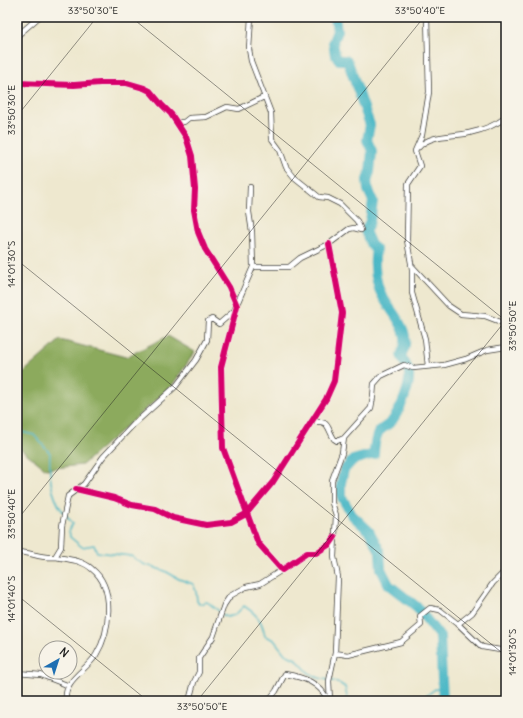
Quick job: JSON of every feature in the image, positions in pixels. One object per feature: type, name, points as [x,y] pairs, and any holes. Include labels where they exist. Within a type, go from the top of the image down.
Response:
[{"type":"street","points":[[17,36],[39,17]]},
{"type":"street","points":[[251,17],[249,49],[251,61],[271,113],[272,139],[280,150],[286,167],[294,177],[319,196],[328,198],[340,204],[357,221],[361,230],[354,228],[349,229],[329,244],[300,258],[289,267],[253,267]]},
{"type":"street","points":[[427,17],[429,92],[422,136],[415,151],[420,166],[408,184],[407,240],[412,293],[425,339],[428,366]]},
{"type":"street","points":[[17,83],[74,85],[100,82],[133,85],[150,91],[172,114],[186,137],[191,150],[195,189],[194,210],[198,232],[205,250],[229,287],[237,306]]},
{"type":"street","points":[[176,122],[184,122],[189,118],[206,117],[227,107],[239,109],[264,98]]},
{"type":"street","points":[[415,151],[421,144],[430,140],[468,134],[492,127],[506,117]]},
{"type":"street","points":[[250,188],[249,212],[252,232],[253,267],[237,306],[221,367],[223,448],[246,514],[258,543],[282,570]]},
{"type":"street","points":[[76,489],[114,498],[132,505],[155,509],[173,518],[206,525],[231,522],[246,514],[273,482],[311,422],[334,381],[338,361],[342,313],[329,244]]},
{"type":"street","points":[[410,264],[449,306],[461,314],[485,316],[506,324]]},
{"type":"street","points":[[55,558],[61,547],[62,526],[68,496],[84,484],[103,457],[133,425],[176,386],[196,360],[207,340],[208,322],[212,319],[219,324],[234,311],[237,306]]},
{"type":"street","points":[[311,422],[321,421],[326,424],[334,439],[337,440],[344,438],[371,408],[374,384],[381,376],[404,365],[413,368],[444,365],[466,359],[488,350],[506,347]]},
{"type":"street","points":[[329,701],[329,681],[335,653],[338,577],[334,557],[336,515],[332,503],[332,480],[342,453],[344,438]]},
{"type":"street","points":[[190,701],[194,682],[199,672],[199,658],[213,638],[224,605],[230,596],[246,587],[260,584],[307,553],[316,553],[330,544],[335,537]]},
{"type":"street","points":[[18,551],[43,559],[55,558],[78,560],[93,569],[101,581],[108,601],[107,620],[101,645],[96,656],[67,685],[65,692],[66,701]]},
{"type":"street","points":[[458,624],[472,613],[494,583],[506,570]]},
{"type":"street","points":[[502,575],[506,585]]},
{"type":"street","points":[[335,653],[348,655],[401,642],[421,625],[420,616],[430,608],[440,610],[458,624],[482,647],[506,651]]},
{"type":"street","points":[[17,673],[41,675],[67,685]]},
{"type":"street","points":[[268,701],[276,691],[285,674],[298,676],[312,682],[329,701]]},
{"type":"green space","points":[[168,336],[195,352],[171,387],[82,465],[46,469],[17,446],[17,378],[60,340],[126,357]]},
{"type":"waterway","points":[[335,17],[337,31],[333,41],[335,55],[339,60],[345,60],[348,62],[370,125],[367,140],[372,151],[370,172],[367,180],[368,190],[373,201],[370,221],[365,231],[371,245],[376,249],[375,268],[381,295],[398,319],[405,336],[405,346],[401,355],[408,369],[409,375],[407,389],[399,410],[392,421],[378,433],[374,454],[353,460],[344,470],[341,483],[341,496],[352,515],[369,531],[380,551],[381,569],[389,585],[417,607],[440,637],[443,701]]},
{"type":"waterway","points":[[17,431],[34,435],[50,453],[51,484],[55,498],[63,512]]},
{"type":"waterway","points":[[66,515],[73,524],[69,529],[70,537],[82,547],[94,545],[97,552],[131,556],[143,564],[165,571],[179,579],[193,584],[199,604],[207,602],[219,611]]},
{"type":"waterway","points":[[223,615],[227,617],[235,615],[244,606],[249,609],[259,619],[265,636],[274,640],[285,654],[296,659],[309,673],[319,678],[337,682],[345,687],[348,701]]},
{"type":"waterway","points":[[424,701],[426,696],[435,689],[443,690]]},
{"type":"cycle path","points":[[17,83],[74,85],[127,83],[150,91],[171,114],[186,137],[192,156],[195,189],[194,210],[198,232],[205,249],[229,287],[237,306],[221,367],[223,448],[258,543],[282,570],[307,553],[316,553],[330,544],[335,537]]},
{"type":"cycle path","points":[[76,489],[114,498],[132,505],[155,509],[173,518],[206,525],[231,522],[246,514],[273,482],[326,399],[334,381],[342,313],[329,244]]}]
